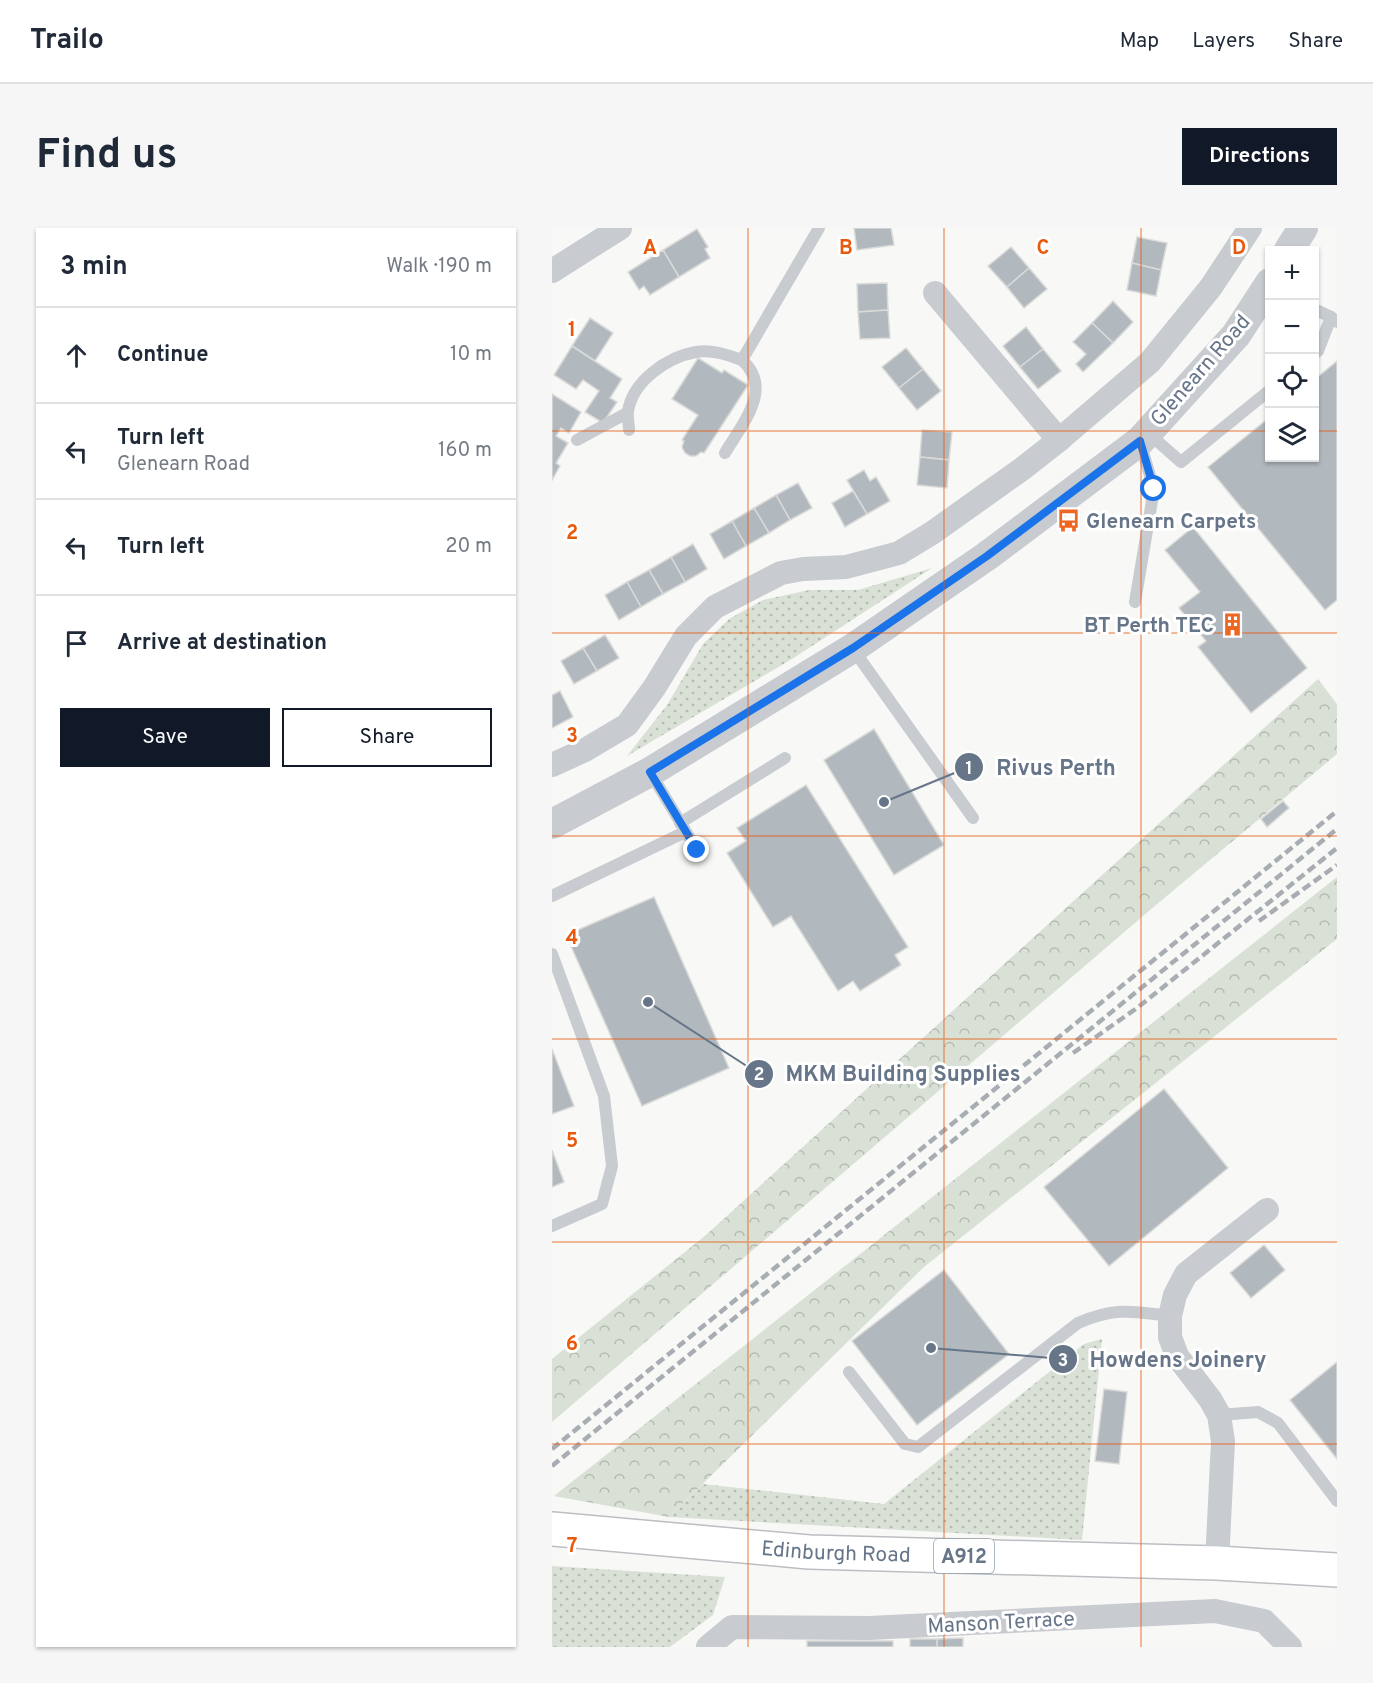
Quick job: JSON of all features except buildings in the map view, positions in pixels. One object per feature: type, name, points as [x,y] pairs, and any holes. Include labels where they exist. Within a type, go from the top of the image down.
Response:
[{"type":"main road","name":"Edinburgh Road","points":[[552,1529],[809,1552],[1217,1563],[1337,1570]]},
{"type":"street","points":[[552,271],[620,228]]},
{"type":"street","name":"Glenearn Road","points":[[552,765],[585,750],[627,724],[654,688],[686,636],[715,607],[781,573],[803,569],[846,567],[899,553],[932,533],[1059,440],[1150,362],[1211,287],[1250,228]]},
{"type":"street","points":[[1292,246],[1303,228]]},
{"type":"street","name":"Glenearn Road","points":[[552,824],[650,772],[853,648],[987,556],[1143,437],[1236,334],[1265,292]]},
{"type":"street","points":[[935,293],[1059,440]]},
{"type":"street","points":[[1217,1563],[1223,1441],[1219,1414],[1177,1356],[1170,1337],[1170,1316],[1175,1294],[1186,1274],[1267,1210]]},
{"type":"street","name":"Manson Terrace","points":[[708,1647],[732,1627],[869,1628],[1215,1611],[1264,1621],[1290,1647]]},
{"type":"lane","points":[[742,360],[819,228]]},
{"type":"lane","points":[[1319,312],[1334,320],[1319,349]]},
{"type":"lane","points":[[629,430],[627,413],[633,395],[642,381],[679,357],[697,351],[724,353],[742,360],[752,369],[756,382],[756,398],[725,453]]},
{"type":"lane","points":[[1143,437],[1181,462],[1265,393]]},
{"type":"lane","points":[[577,440],[627,413]]},
{"type":"lane","points":[[1135,602],[1154,489],[1143,437]]},
{"type":"lane","points":[[853,648],[973,818]]},
{"type":"lane","points":[[552,896],[682,827],[785,758]]},
{"type":"lane","points":[[650,772],[697,850]]},
{"type":"lane","points":[[552,954],[604,1096],[612,1166],[602,1204],[552,1226]]},
{"type":"lane","points":[[849,1372],[905,1444],[918,1447],[1078,1323],[1099,1314],[1127,1310],[1170,1316]]},
{"type":"lane","points":[[1219,1414],[1258,1412],[1278,1423],[1337,1500]]},
{"type":"green space","points":[[932,568],[792,659],[627,756],[667,705],[703,644],[729,619],[763,600],[809,590],[858,590]]},
{"type":"green space","points":[[1318,679],[1337,704],[1337,754],[1156,905],[552,1422],[552,1359],[706,1235]]},
{"type":"green space","points":[[1337,877],[1337,939],[924,1267],[669,1517],[554,1496]]},
{"type":"green space","points":[[1102,1339],[1082,1540],[669,1517],[703,1484],[884,1504],[1084,1344]]},
{"type":"green space","points":[[552,1566],[725,1577],[713,1615],[670,1647],[552,1647]]},
{"type":"railway","points":[[552,1449],[1337,811]]},
{"type":"railway","points":[[552,1466],[1337,829]]},
{"type":"railway","points":[[1073,1053],[1137,1008],[1337,848]]},
{"type":"railway","points":[[1259,921],[1337,865]]},
{"type":"place","name":"Glenearn Carpets","points":[[1068,521]]},
{"type":"place","name":"BT Perth TEC","points":[[1232,625]]},
{"type":"place","name":"Rivus Perth","points":[[884,802]]},
{"type":"place","name":"MKM Building Supplies","points":[[648,1002]]},
{"type":"place","name":"Howdens Joinery","points":[[931,1348]]},
{"type":"route","points":[[697,850],[650,772],[853,648],[987,556],[1140,441],[1154,489]]}]
